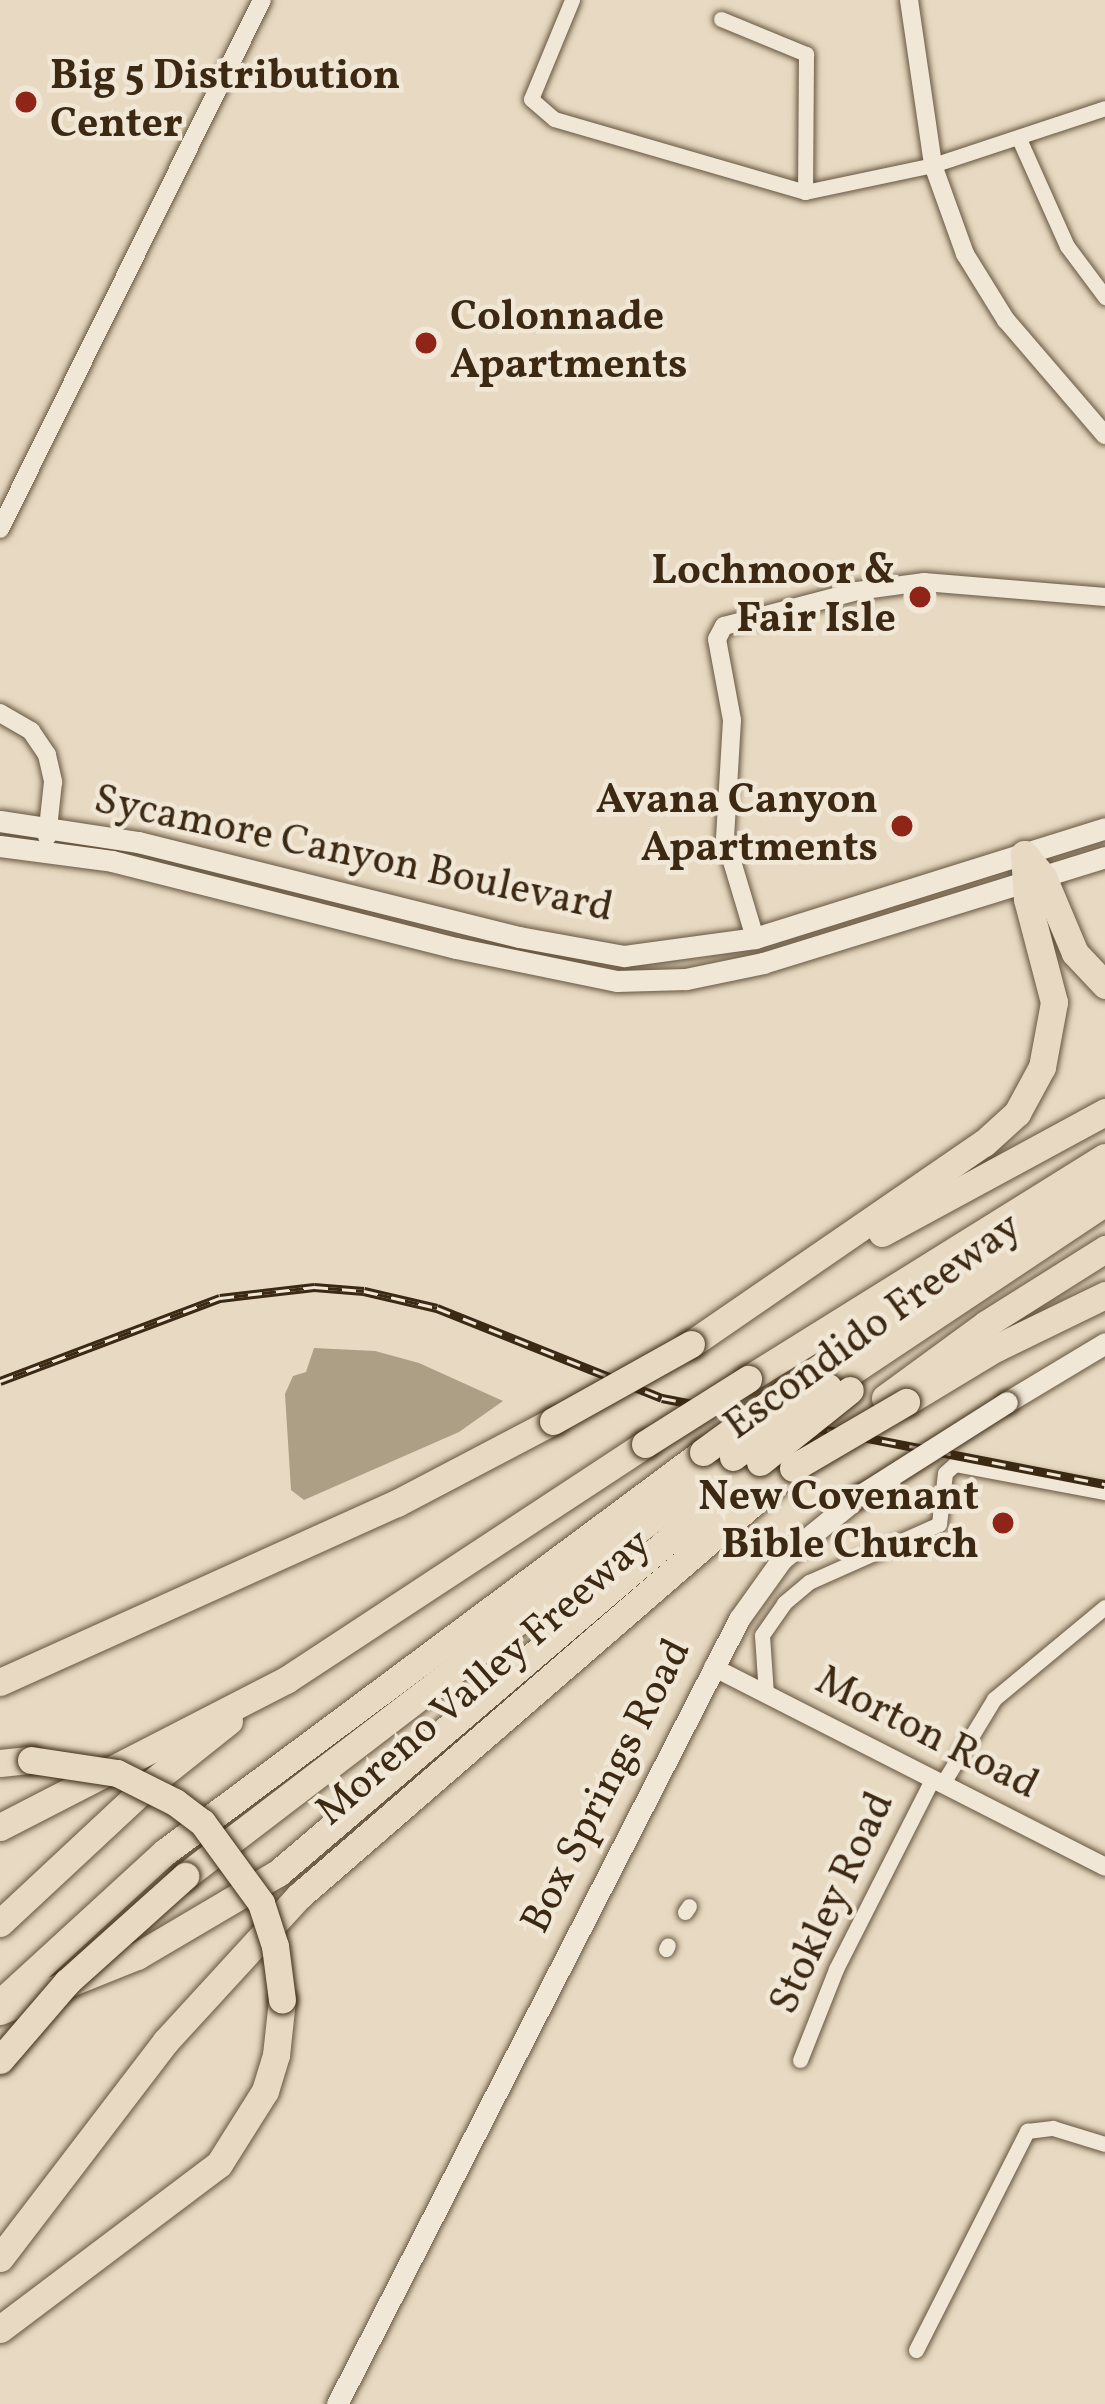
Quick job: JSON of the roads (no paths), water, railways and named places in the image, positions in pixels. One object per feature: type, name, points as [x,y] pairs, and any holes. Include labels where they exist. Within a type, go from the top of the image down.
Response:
[{"type":"highway","points":[[1031,871],[1068,940],[1105,985]]},
{"type":"highway","points":[[0,1682],[397,1503],[553,1421],[691,1344],[984,1143],[1032,1090],[1048,1047],[1054,1002],[1031,871]]},
{"type":"highway","points":[[762,1298],[1105,1112]]},
{"type":"highway","name":"Escondido Freeway","points":[[0,1827],[286,1680],[644,1444],[1105,1157]]},
{"type":"highway","points":[[0,2007],[90,1917],[165,1852],[788,1390],[957,1271],[1105,1180]]},
{"type":"highway","points":[[839,1389],[1105,1202]]},
{"type":"highway","name":"Escondido Freeway","points":[[0,2007],[137,1956],[278,1873],[747,1460],[839,1389],[1105,1217]]},
{"type":"highway","points":[[896,1400],[1105,1249]]},
{"type":"highway","points":[[896,1400],[1105,1295]]},
{"type":"highway","name":"Moreno Valley Freeway","points":[[0,2258],[166,2041],[299,1897],[793,1468],[896,1400]]},
{"type":"highway","points":[[0,2060],[67,1982],[185,1876],[747,1460]]},
{"type":"highway","points":[[0,1667],[150,1618]]},
{"type":"highway","points":[[0,1923],[146,1787],[286,1680]]},
{"type":"highway","points":[[0,1763],[32,1760],[117,1773],[164,1795],[202,1822],[261,1904],[275,1946],[282,2000],[276,2055],[265,2091],[219,2164],[0,2329]]},
{"type":"main road","name":"Sycamore Canyon Boulevard","points":[[0,821],[46,842],[131,866],[521,964],[617,981],[686,979],[763,963],[1031,871],[1105,828]]},
{"type":"main road","name":"Sycamore Canyon Boulevard","points":[[0,846],[138,842],[570,949],[624,956],[755,938],[1105,857]]},
{"type":"main road","name":"Box Springs Road","points":[[337,2404],[713,1667],[768,1575],[859,1496],[1105,1343]]},
{"type":"street","points":[[0,529],[262,0]]},
{"type":"street","points":[[572,0],[531,99],[554,119],[592,134],[806,192],[1020,141],[1105,108]]},
{"type":"street","points":[[910,0],[933,165],[965,254],[1006,320],[1105,435]]},
{"type":"street","points":[[721,20],[806,54],[806,192]]},
{"type":"street","points":[[1020,141],[1067,246],[1105,297]]},
{"type":"street","points":[[755,938],[725,838],[732,720],[717,639],[724,626],[857,591],[924,582],[1076,587],[1105,597]]},
{"type":"street","points":[[0,713],[31,731],[47,755],[52,782],[46,842]]},
{"type":"street","points":[[766,1694],[762,1635],[784,1603],[808,1582],[939,1524],[944,1473],[955,1464],[1105,1492]]},
{"type":"street","name":"Stokley Road","points":[[800,2060],[836,1970],[938,1781],[994,1699],[1105,1607]]},
{"type":"street","name":"Morton Road","points":[[713,1667],[1105,1867]]},
{"type":"street","points":[[916,2350],[1027,2132],[1053,2128],[1105,2144]]},
{"type":"railway","points":[[0,1381],[220,1298],[314,1287],[364,1291],[437,1308],[662,1398],[1105,1484]]},
{"type":"place","name":"Big 5 Distribution Center","points":[[26,102]]},
{"type":"place","name":"Colonnade Apartments","points":[[426,343]]},
{"type":"place","name":"Lochmoor & Fair Isle","points":[[920,597]]},
{"type":"place","name":"Avana Canyon Apartments","points":[[902,826]]},
{"type":"place","name":"New Covenant Bible Church","points":[[1003,1523]]}]
